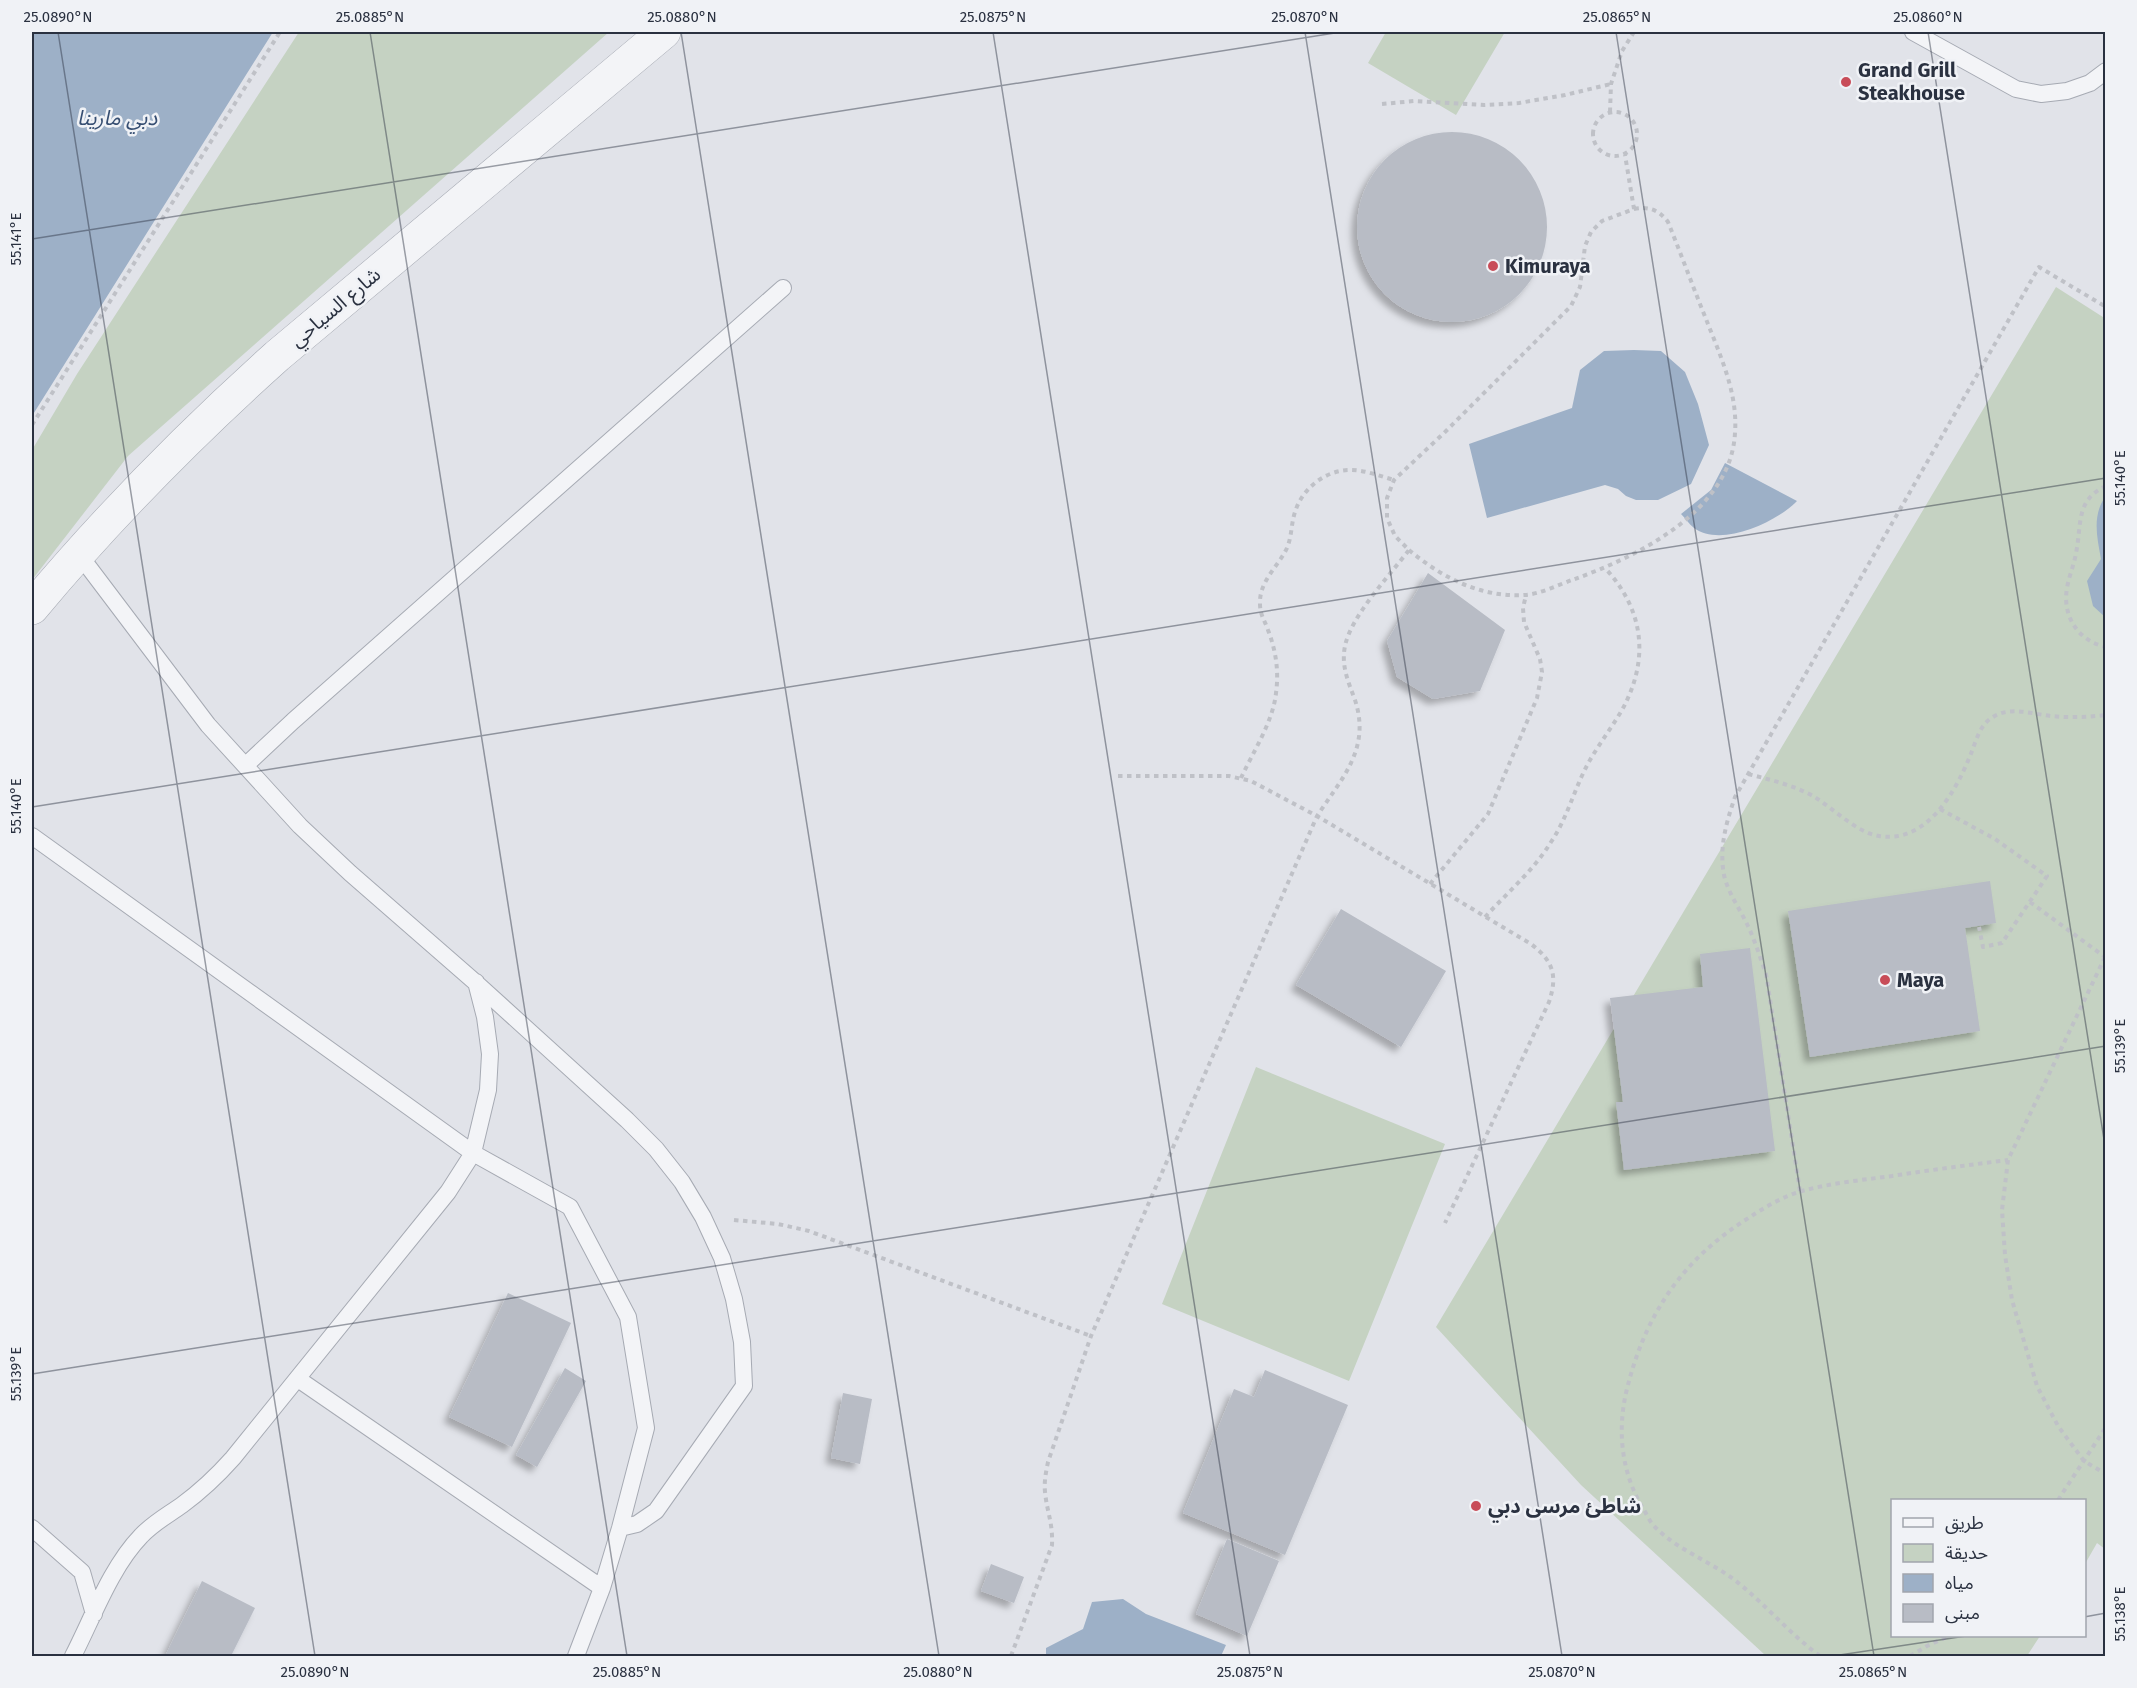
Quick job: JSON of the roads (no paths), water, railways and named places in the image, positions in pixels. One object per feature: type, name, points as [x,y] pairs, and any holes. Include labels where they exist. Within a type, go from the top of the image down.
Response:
[{"type":"street","name":"شارع السياحي","points":[[32,608],[78,553],[174,451],[276,356],[664,32]]},
{"type":"lane","points":[[1913,32],[2016,89],[2041,94],[2067,92],[2090,83],[2106,71]]},
{"type":"lane","points":[[246,765],[783,288]]},
{"type":"lane","points":[[78,553],[208,725],[300,826],[350,873],[475,981],[656,1149],[682,1182],[703,1217],[722,1258],[734,1299],[742,1342],[744,1386],[656,1511],[637,1524],[620,1528]]},
{"type":"lane","points":[[32,836],[472,1153],[570,1207],[628,1317],[646,1428],[602,1588],[576,1656]]},
{"type":"lane","points":[[73,1656],[117,1570],[142,1535],[216,1477],[448,1192],[472,1153],[488,1090],[490,1054],[485,1017],[475,981]]},
{"type":"lane","points":[[298,1379],[602,1588]]},
{"type":"lane","points":[[32,1528],[82,1572],[94,1614]]},
{"type":"water","name":"دبي مارينا","points":[[32,32],[273,32],[32,416]]},
{"type":"water","points":[[1604,351],[1661,351],[1685,372],[1698,404],[1709,445],[1691,484],[1658,500],[1636,500],[1626,496],[1618,489],[1605,485],[1487,518],[1469,444],[1572,408],[1580,370]]},
{"type":"water","points":[[1725,463],[1797,501],[1763,524],[1733,534],[1705,533],[1694,528],[1681,514],[1711,490]]},
{"type":"water","points":[[2105,497],[2105,617],[2093,606],[2087,581],[2101,559],[2097,519]]},
{"type":"water","points":[[1123,1599],[1146,1614],[1226,1645],[1221,1656],[1046,1656],[1046,1648],[1083,1629],[1092,1602]]},
{"type":"place","name":"Grand Grill Steakhouse","points":[[1846,82]]},
{"type":"place","name":"Kimuraya","points":[[1493,266]]},
{"type":"place","name":"Maya","points":[[1885,980]]},
{"type":"place","name":"شاطئ مرسى دبي","points":[[1476,1506]]}]
